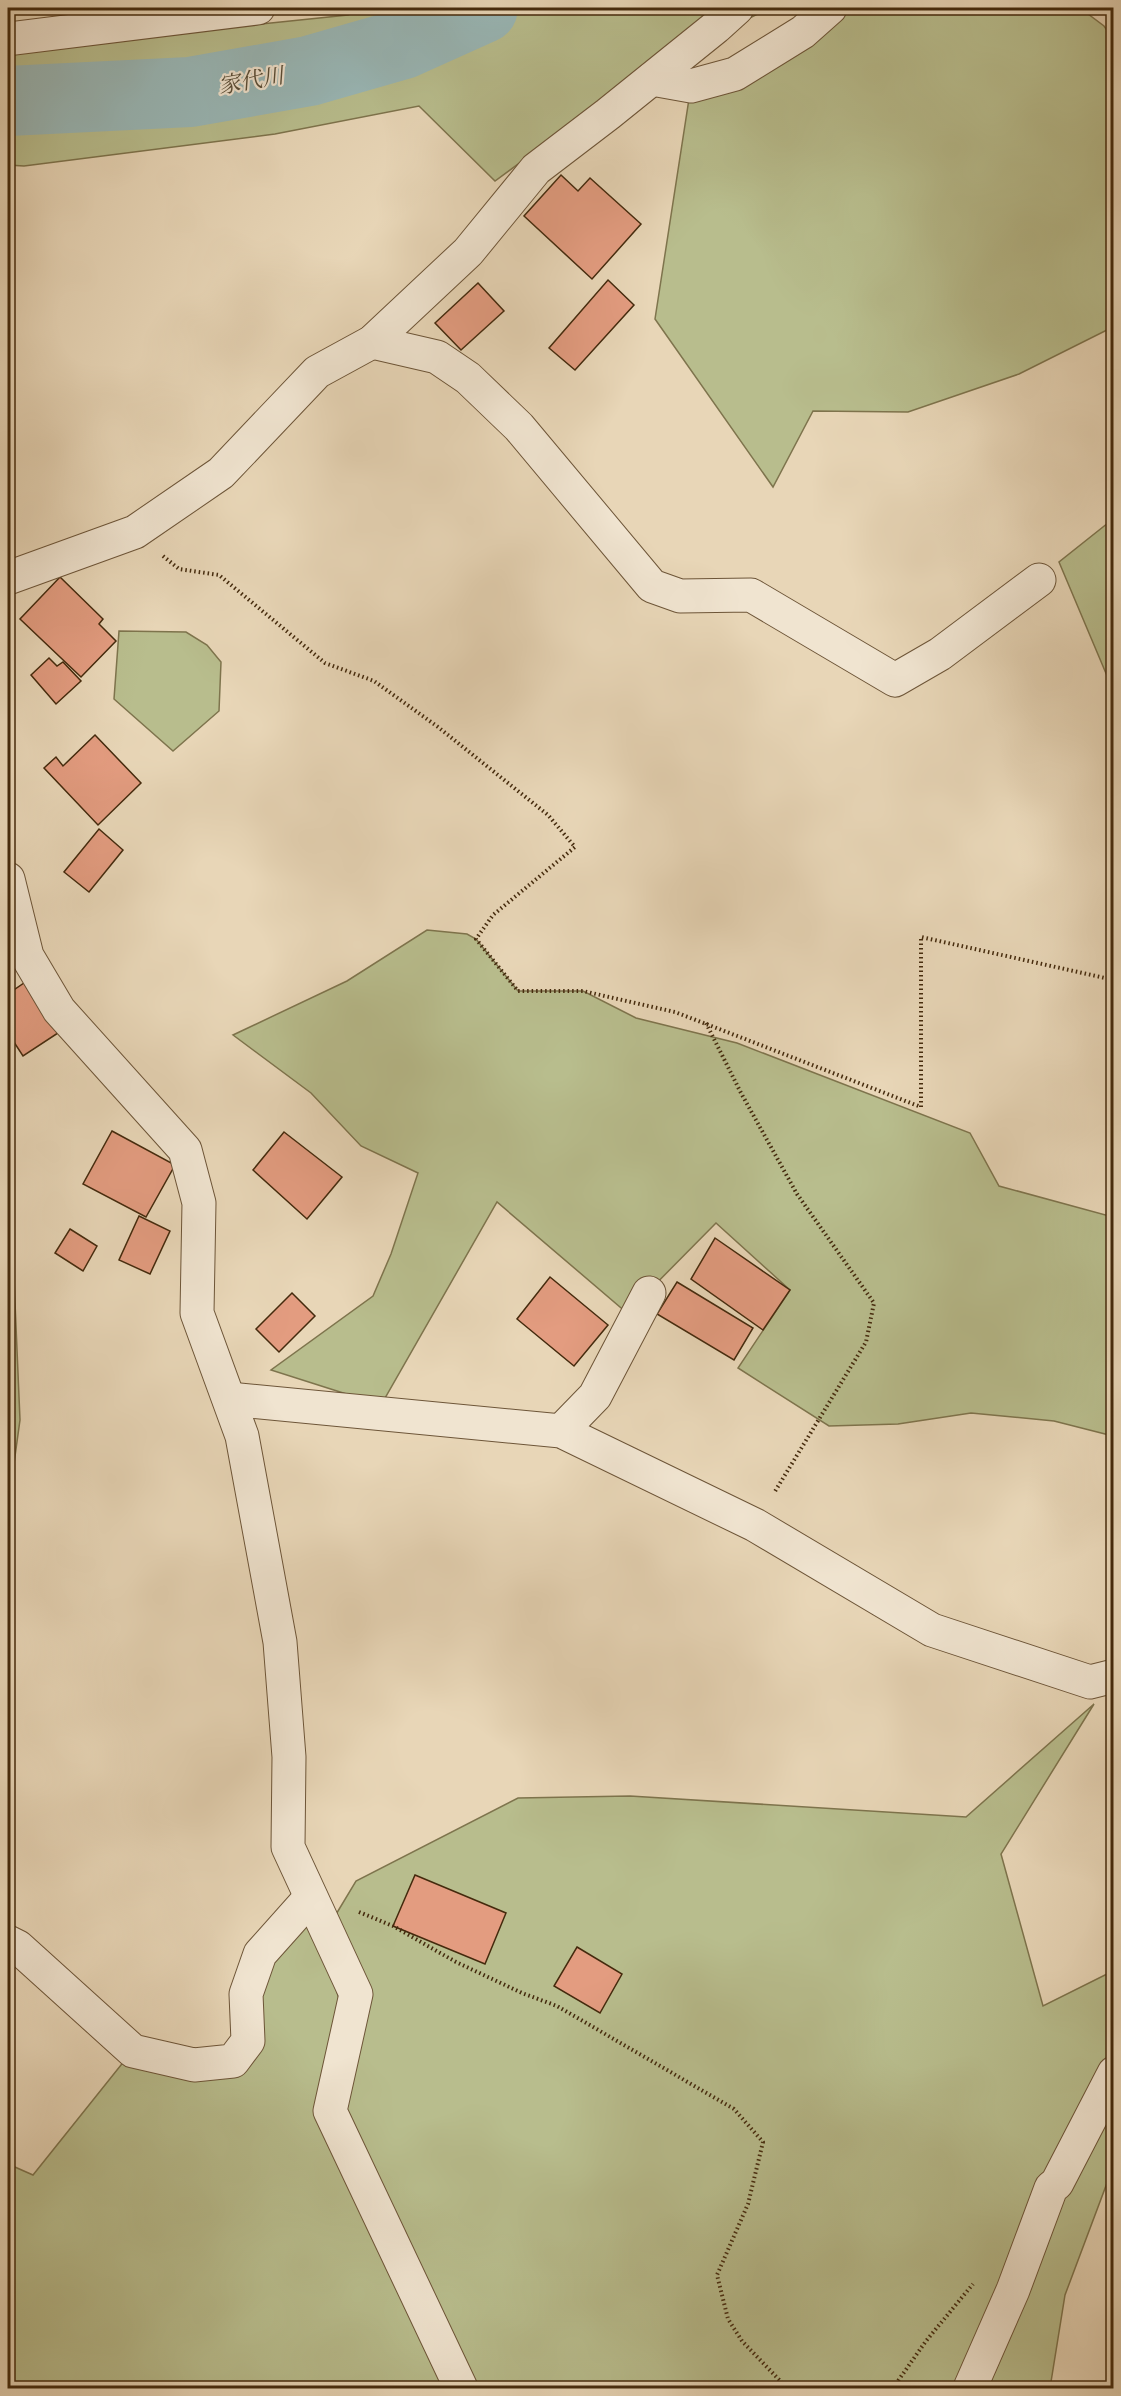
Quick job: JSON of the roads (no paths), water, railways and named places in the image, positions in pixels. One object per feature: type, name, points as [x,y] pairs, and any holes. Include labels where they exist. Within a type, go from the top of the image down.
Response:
[{"type":"street","points":[[8,39],[258,8]]},
{"type":"street","points":[[8,578],[135,532],[221,473],[317,372],[372,342],[468,252],[536,169],[652,79],[736,8]]},
{"type":"street","points":[[652,79],[691,86],[735,74],[804,32],[830,8]]},
{"type":"street","points":[[372,342],[437,357],[468,378],[519,427],[652,586],[680,596],[751,595],[895,680],[940,654],[1039,580]]},
{"type":"street","points":[[8,879],[27,956],[59,1010],[185,1150],[199,1203],[197,1313],[242,1436],[280,1642],[289,1757],[288,1847],[356,1994],[330,2111],[461,2388]]},
{"type":"street","points":[[561,1431],[595,1396],[649,1293]]},
{"type":"street","points":[[229,1399],[561,1431],[755,1525],[932,1630],[1090,1682],[1113,1676]]},
{"type":"street","points":[[8,1941],[18,1947],[133,2051],[194,2065],[233,2061],[248,2041],[246,1994],[260,1954],[310,1898]]},
{"type":"street","points":[[970,2388],[1013,2290],[1051,2188],[1057,2183],[1113,2073]]},
{"type":"waterway","name":"家代川","points":[[8,101],[190,92],[309,71],[403,44],[483,8]]}]
